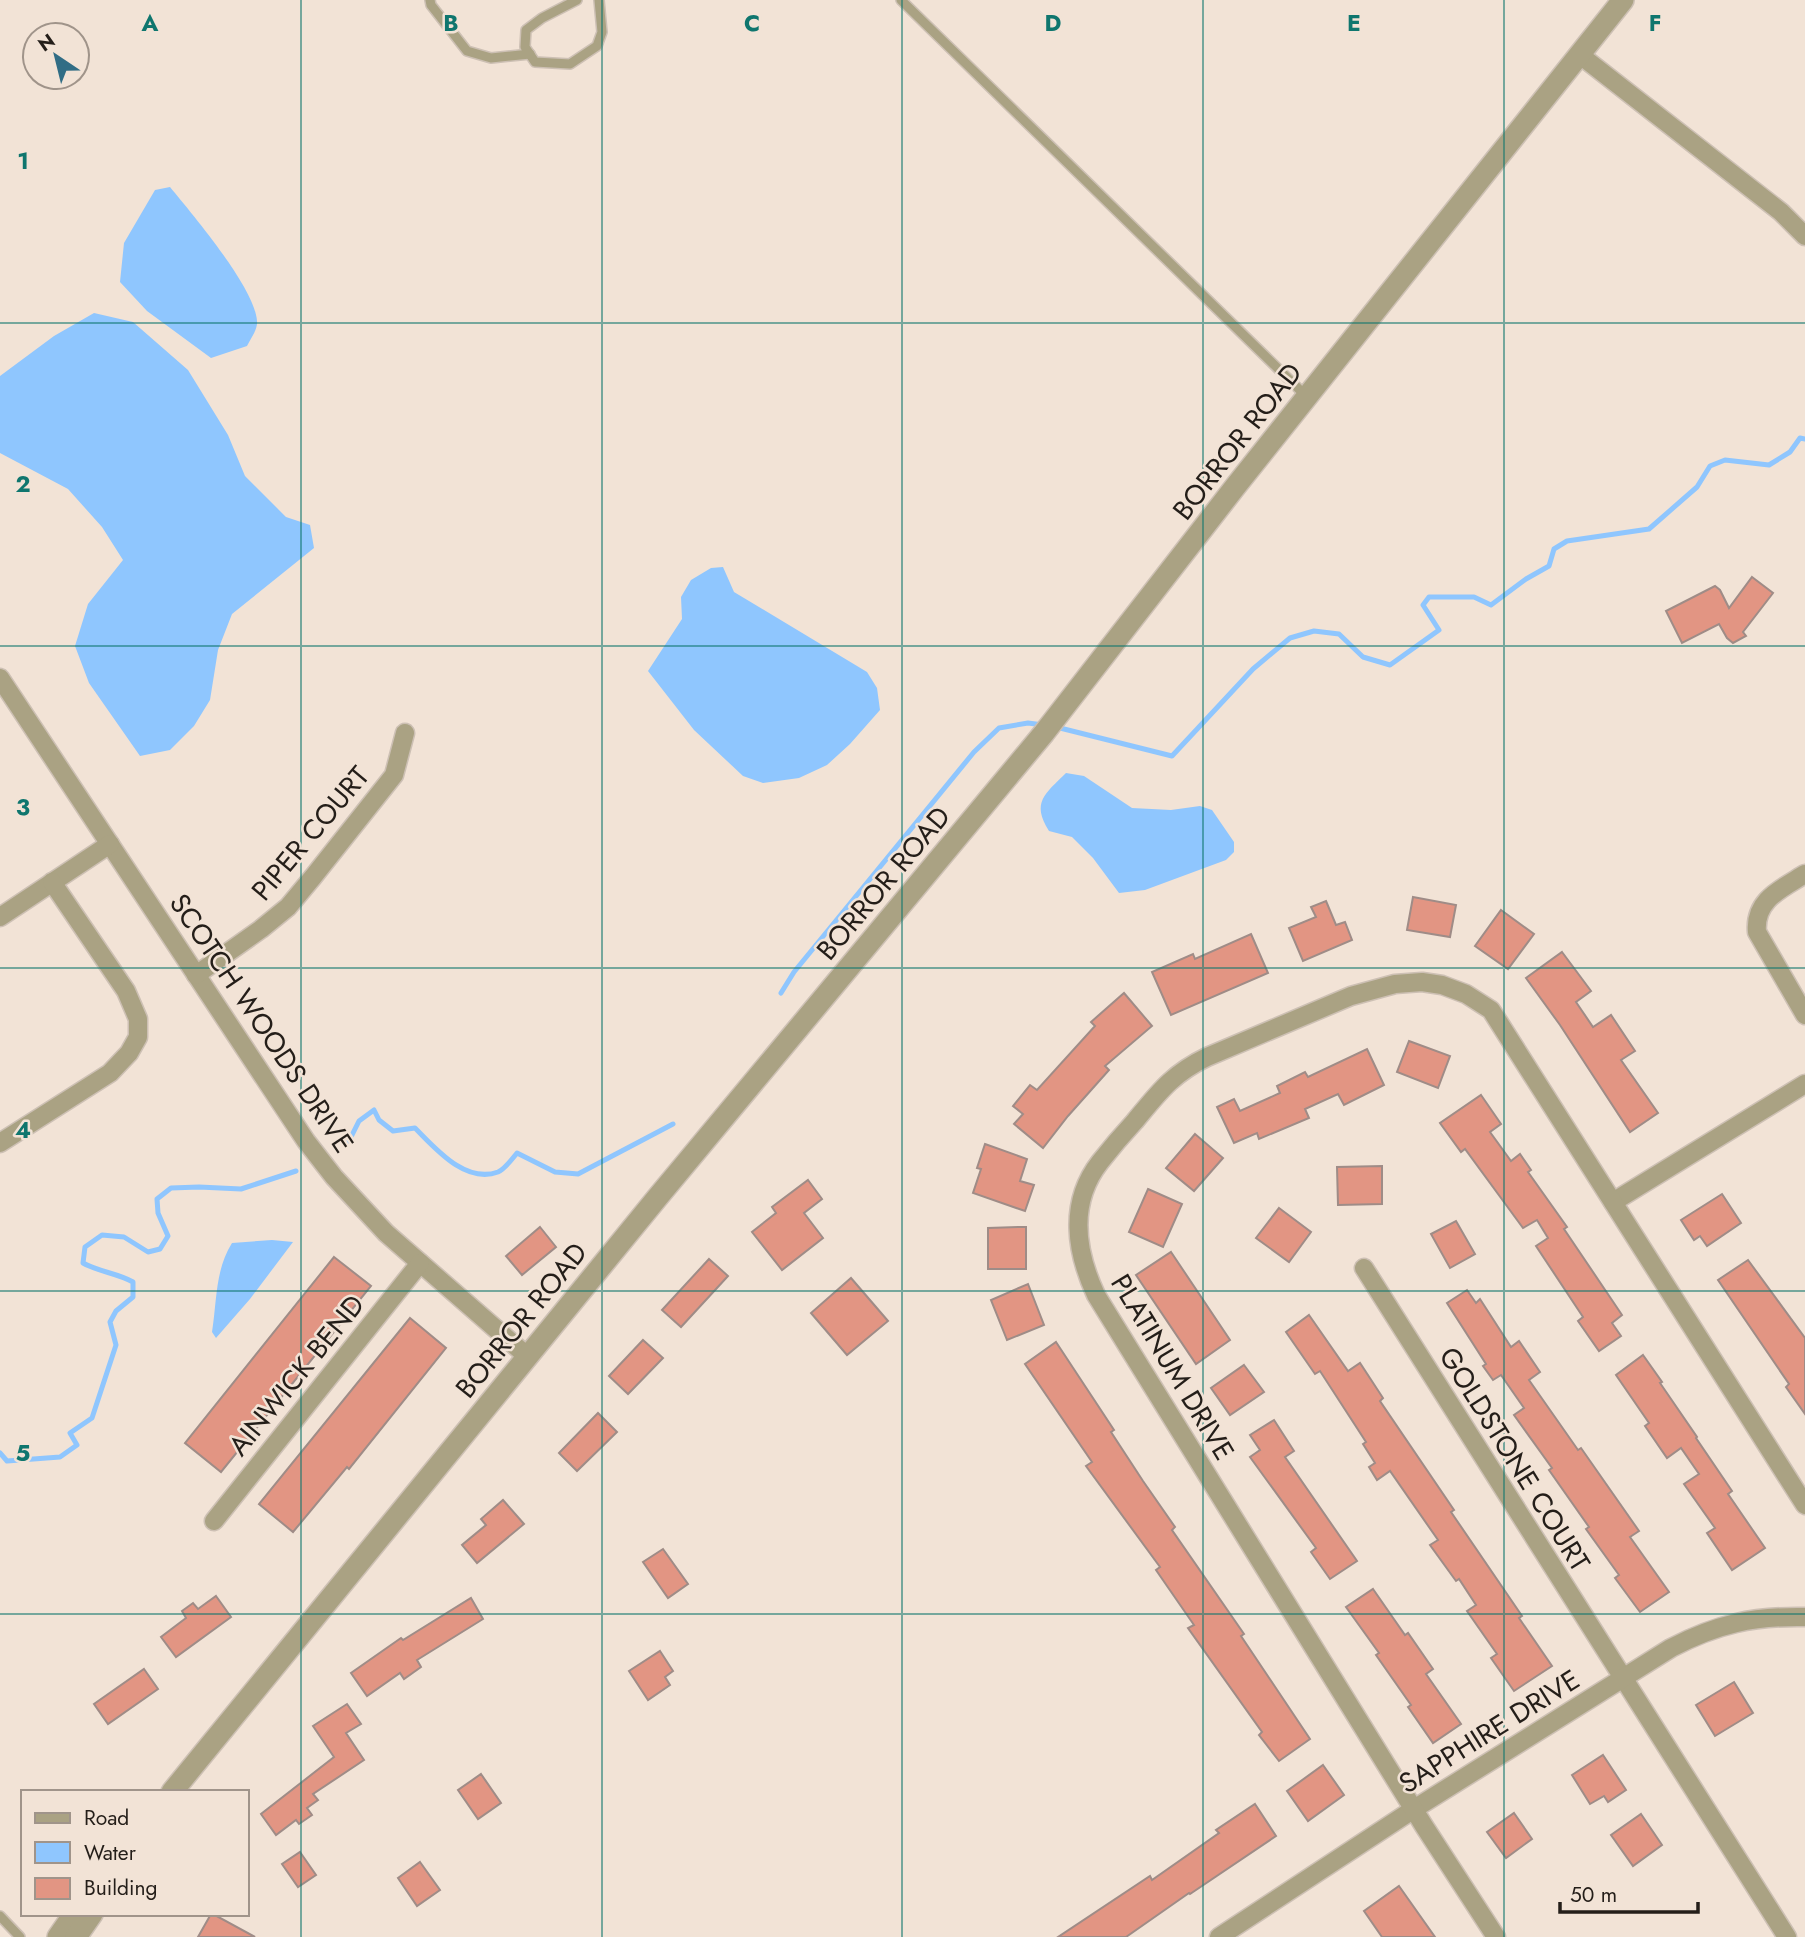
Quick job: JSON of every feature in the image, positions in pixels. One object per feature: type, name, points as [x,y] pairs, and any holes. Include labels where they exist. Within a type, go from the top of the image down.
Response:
[{"type":"street","name":"BORROR ROAD","points":[[174,1790],[657,1198],[1049,726],[1623,0]]},
{"type":"street","points":[[1580,55],[1782,212],[1805,236]]},
{"type":"street","name":"SCOTCH WOODS DRIVE","points":[[0,678],[306,1141],[363,1210],[528,1357]]},
{"type":"street","name":"PIPER COURT","points":[[196,975],[288,907],[394,775],[405,733]]},
{"type":"street","points":[[0,917],[110,844]]},
{"type":"street","points":[[1805,874],[1763,903],[1755,917],[1757,932],[1805,1015]]},
{"type":"street","points":[[0,1143],[110,1073],[129,1053],[138,1037],[138,1020],[125,991],[52,882]]},
{"type":"street","name":"PLATINUM DRIVE","points":[[1496,1937],[1096,1295],[1084,1270],[1077,1237],[1083,1196],[1098,1164],[1168,1081],[1184,1068],[1351,996],[1395,984],[1422,982],[1442,985],[1466,994],[1491,1010],[1805,1505]]},
{"type":"street","points":[[1613,1202],[1805,1084]]},
{"type":"street","name":"AINWICK BEND","points":[[214,1521],[420,1263]]},
{"type":"street","name":"GOLDSTONE COURT","points":[[1364,1268],[1787,1937]]},
{"type":"street","name":"SAPPHIRE DRIVE","points":[[1219,1937],[1414,1809],[1622,1678],[1703,1631],[1739,1621],[1774,1616],[1805,1617]]},
{"type":"street","points":[[58,1937],[73,1916]]},
{"type":"street","points":[[76,1937],[91,1916]]},
{"type":"lane","points":[[430,0],[431,5],[467,51],[491,58],[530,54]]},
{"type":"lane","points":[[577,0],[542,18],[526,30],[525,47],[535,62],[570,64],[597,46],[602,32],[599,0]]},
{"type":"lane","points":[[901,0],[1308,397]]},
{"type":"lane","points":[[0,1916],[20,1937]]},
{"type":"water","points":[[170,187],[221,252],[246,290],[257,321],[247,346],[211,358],[147,311],[120,282],[124,243],[155,190]]},
{"type":"water","points":[[94,313],[133,322],[188,370],[228,435],[245,476],[286,517],[310,525],[314,548],[232,614],[218,650],[210,700],[194,726],[170,750],[140,756],[89,683],[75,646],[88,604],[123,560],[102,527],[68,489],[0,453],[0,376],[54,336]]},
{"type":"water","points":[[723,567],[734,592],[867,672],[877,688],[880,710],[827,765],[799,778],[763,783],[743,776],[694,730],[648,671],[682,619],[681,597],[691,580],[711,568]]},
{"type":"water","points":[[1066,773],[1084,776],[1132,808],[1171,810],[1200,806],[1212,810],[1234,842],[1234,852],[1226,860],[1145,890],[1119,893],[1093,858],[1072,837],[1049,831],[1044,821],[1041,813],[1043,799]]},
{"type":"water","points":[[272,1240],[293,1242],[250,1299],[216,1338],[212,1332],[218,1286],[226,1253],[232,1243]]},
{"type":"building","points":[[1752,577],[1773,593],[1743,632],[1746,636],[1733,643],[1719,624],[1682,643],[1666,611],[1715,586],[1729,608]]},
{"type":"building","points":[[1413,897],[1456,905],[1450,937],[1407,930]]},
{"type":"building","points":[[1326,901],[1336,925],[1345,922],[1352,940],[1303,961],[1289,928],[1316,917],[1311,907]]},
{"type":"building","points":[[1501,910],[1534,934],[1508,969],[1475,946]]},
{"type":"building","points":[[1251,934],[1268,973],[1171,1015],[1152,972],[1193,954],[1195,959]]},
{"type":"building","points":[[1562,952],[1591,991],[1576,1002],[1593,1027],[1611,1015],[1635,1051],[1621,1060],[1658,1113],[1630,1132],[1526,978]]},
{"type":"building","points":[[1124,993],[1152,1026],[1105,1066],[1109,1070],[1043,1148],[1014,1124],[1023,1114],[1013,1106],[1030,1085],[1037,1090],[1095,1026],[1091,1022]]},
{"type":"building","points":[[1409,1041],[1450,1056],[1438,1088],[1397,1072]]},
{"type":"building","points":[[1367,1049],[1384,1085],[1344,1105],[1338,1094],[1305,1109],[1309,1118],[1259,1139],[1257,1133],[1234,1143],[1217,1107],[1234,1099],[1240,1111],[1280,1093],[1277,1086],[1305,1072],[1308,1077]]},
{"type":"building","points":[[1481,1095],[1501,1124],[1490,1132],[1511,1161],[1520,1154],[1531,1170],[1528,1172],[1567,1227],[1564,1229],[1622,1315],[1612,1323],[1621,1336],[1599,1351],[1578,1321],[1583,1317],[1536,1246],[1548,1238],[1537,1220],[1523,1228],[1465,1149],[1461,1152],[1440,1123]]},
{"type":"building","points":[[1195,1134],[1223,1158],[1194,1191],[1166,1168]]},
{"type":"building","points":[[985,1144],[1027,1159],[1020,1181],[1034,1185],[1025,1211],[973,1193]]},
{"type":"building","points":[[1382,1166],[1382,1204],[1338,1205],[1337,1167]]},
{"type":"building","points":[[808,1180],[822,1199],[804,1213],[823,1238],[782,1270],[752,1232],[776,1213],[772,1207]]},
{"type":"building","points":[[1148,1189],[1182,1204],[1163,1247],[1129,1232]]},
{"type":"building","points":[[1722,1194],[1741,1223],[1707,1246],[1700,1236],[1694,1240],[1681,1220]]},
{"type":"building","points":[[1279,1208],[1311,1232],[1289,1262],[1256,1238]]},
{"type":"building","points":[[1456,1221],[1475,1254],[1450,1268],[1431,1234]]},
{"type":"building","points":[[540,1227],[556,1247],[522,1275],[506,1256]]},
{"type":"building","points":[[1026,1227],[1026,1269],[988,1269],[988,1228]]},
{"type":"building","points":[[1171,1252],[1230,1340],[1196,1364],[1136,1275]]},
{"type":"building","points":[[334,1257],[371,1286],[221,1472],[185,1443]]},
{"type":"building","points":[[709,1259],[728,1276],[681,1327],[662,1310]]},
{"type":"building","points":[[1748,1260],[1805,1338],[1805,1414],[1786,1387],[1789,1384],[1718,1280]]},
{"type":"building","points":[[851,1278],[888,1321],[847,1355],[811,1313]]},
{"type":"building","points":[[1028,1284],[1044,1325],[1007,1340],[991,1300]]},
{"type":"building","points":[[1467,1290],[1476,1303],[1480,1299],[1511,1347],[1519,1341],[1540,1372],[1529,1380],[1639,1531],[1630,1537],[1669,1592],[1640,1612],[1615,1578],[1619,1575],[1586,1529],[1589,1527],[1549,1470],[1552,1468],[1514,1415],[1524,1408],[1501,1375],[1493,1380],[1483,1366],[1486,1364],[1447,1303]]},
{"type":"building","points":[[1309,1315],[1348,1371],[1360,1363],[1383,1398],[1380,1401],[1454,1510],[1451,1512],[1522,1616],[1519,1618],[1552,1666],[1514,1691],[1491,1658],[1497,1654],[1467,1611],[1476,1605],[1459,1579],[1456,1581],[1430,1545],[1438,1540],[1390,1471],[1377,1480],[1369,1467],[1375,1463],[1363,1444],[1366,1442],[1320,1371],[1315,1374],[1286,1332]]},
{"type":"building","points":[[410,1318],[446,1348],[349,1469],[347,1467],[293,1532],[259,1504]]},
{"type":"building","points":[[643,1340],[663,1358],[628,1394],[609,1376]]},
{"type":"building","points":[[1056,1342],[1114,1430],[1111,1432],[1175,1527],[1172,1530],[1244,1634],[1241,1636],[1310,1739],[1279,1761],[1259,1735],[1262,1732],[1188,1628],[1194,1625],[1156,1570],[1160,1567],[1086,1466],[1092,1462],[1025,1364]]},
{"type":"building","points":[[1643,1355],[1732,1491],[1728,1494],[1765,1548],[1732,1570],[1707,1533],[1715,1528],[1684,1484],[1699,1474],[1681,1448],[1667,1458],[1645,1426],[1649,1423],[1616,1375]]},
{"type":"building","points":[[1244,1365],[1264,1392],[1230,1415],[1211,1388]]},
{"type":"building","points":[[598,1413],[617,1432],[577,1471],[559,1453]]},
{"type":"building","points":[[1274,1420],[1294,1451],[1285,1457],[1357,1561],[1330,1579],[1311,1552],[1316,1548],[1250,1457],[1260,1450],[1250,1435]]},
{"type":"building","points":[[503,1500],[524,1524],[477,1563],[462,1545],[486,1525],[481,1519]]},
{"type":"building","points":[[663,1549],[688,1584],[668,1598],[643,1562]]},
{"type":"building","points":[[1373,1589],[1433,1669],[1426,1674],[1461,1724],[1433,1743],[1408,1707],[1411,1705],[1376,1655],[1379,1653],[1346,1607]]},
{"type":"building","points":[[216,1596],[231,1617],[176,1657],[161,1637],[186,1618],[182,1611],[193,1603],[198,1609]]},
{"type":"building","points":[[471,1598],[483,1619],[417,1660],[421,1667],[404,1679],[400,1673],[367,1696],[351,1673],[401,1638],[403,1640]]},
{"type":"building","points":[[660,1651],[673,1671],[665,1677],[670,1685],[648,1700],[629,1671]]},
{"type":"building","points":[[144,1669],[158,1689],[108,1724],[94,1704]]},
{"type":"building","points":[[1734,1682],[1753,1713],[1715,1736],[1696,1705]]},
{"type":"building","points":[[347,1704],[361,1724],[346,1733],[364,1760],[313,1794],[318,1800],[307,1808],[312,1815],[299,1824],[296,1820],[276,1835],[261,1814],[334,1757],[313,1726]]},
{"type":"building","points":[[1603,1755],[1626,1790],[1608,1802],[1604,1796],[1590,1804],[1572,1775]]},
{"type":"building","points":[[1323,1765],[1344,1795],[1308,1821],[1287,1791]]},
{"type":"building","points":[[481,1774],[501,1803],[478,1819],[458,1790]]},
{"type":"building","points":[[1255,1804],[1276,1836],[1126,1937],[1058,1937],[1150,1876],[1152,1880],[1219,1833],[1216,1830]]},
{"type":"building","points":[[1514,1813],[1532,1839],[1506,1858],[1487,1832]]},
{"type":"building","points":[[1641,1814],[1662,1845],[1633,1866],[1611,1835]]},
{"type":"building","points":[[300,1852],[316,1875],[298,1887],[282,1864]]},
{"type":"building","points":[[420,1862],[440,1890],[417,1906],[398,1878]]},
{"type":"building","points":[[1399,1886],[1435,1937],[1382,1937],[1364,1911]]},
{"type":"building","points":[[210,1916],[217,1916],[255,1937],[198,1937]]},
{"type":"waterway","points":[[1056,727],[1172,756],[1253,669],[1290,638],[1314,631],[1339,634],[1363,657],[1390,665],[1439,630],[1423,605],[1429,597],[1474,597],[1491,605],[1549,566],[1554,549],[1567,541],[1649,529],[1697,487],[1710,466],[1725,460],[1769,465],[1790,452],[1800,438],[1805,439]]},
{"type":"waterway","points":[[781,993],[794,972],[974,752],[999,728],[1028,723],[1043,725]]},
{"type":"waterway","points":[[349,1141],[359,1121],[374,1110],[379,1120],[393,1131],[415,1128],[452,1162],[474,1173],[498,1172],[517,1153],[555,1172],[578,1174],[673,1124]]},
{"type":"waterway","points":[[0,1453],[7,1461],[60,1457],[77,1445],[70,1433],[92,1418],[116,1345],[110,1322],[116,1311],[133,1297],[133,1282],[83,1263],[85,1247],[102,1235],[124,1237],[148,1252],[160,1249],[168,1236],[158,1213],[157,1199],[171,1188],[241,1189],[296,1171]]}]
